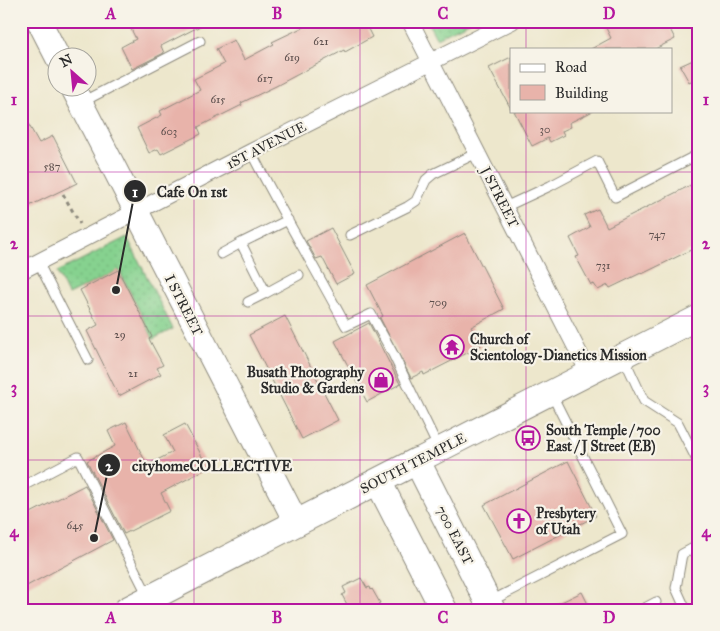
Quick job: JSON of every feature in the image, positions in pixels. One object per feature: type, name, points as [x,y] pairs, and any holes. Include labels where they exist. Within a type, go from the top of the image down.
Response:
[{"type":"main road","name":"SOUTH TEMPLE","points":[[127,610],[428,455]]},
{"type":"main road","name":"700 EAST","points":[[428,455],[491,606]]},
{"type":"main road","points":[[378,481],[444,610]]},
{"type":"street","points":[[39,21],[53,48]]},
{"type":"street","name":"J STREET","points":[[410,21],[589,373]]},
{"type":"street","name":"1ST AVENUE","points":[[21,271],[251,152],[512,21]]},
{"type":"street","name":"I STREET","points":[[79,98],[296,522]]},
{"type":"street","name":"SOUTH TEMPLE","points":[[428,455],[699,317]]},
{"type":"lane","points":[[98,86],[200,42]]},
{"type":"lane","points":[[251,152],[279,207],[346,326],[370,314],[393,354],[428,455]]},
{"type":"lane","points":[[350,235],[407,207],[416,201],[426,180],[433,174],[477,153]]},
{"type":"lane","points":[[505,207],[550,186],[596,161],[615,197],[699,154]]},
{"type":"lane","points":[[221,254],[288,220]]},
{"type":"lane","points":[[241,243],[266,293]]},
{"type":"lane","points":[[38,262],[88,360]]},
{"type":"lane","points":[[248,302],[299,276]]},
{"type":"lane","points":[[623,356],[644,401],[678,423],[699,464]]},
{"type":"lane","points":[[491,606],[622,534],[551,392]]},
{"type":"lane","points":[[21,487],[78,457],[150,598]]},
{"type":"lane","points":[[686,610],[676,588],[682,554],[699,545]]},
{"type":"lane","points":[[641,610],[656,602]]},
{"type":"path","points":[[63,194],[80,224]]},
{"type":"green space","points":[[427,21],[471,21],[436,38]]},
{"type":"green space","points":[[127,237],[173,329],[153,339],[119,270],[68,295],[57,272]]},
{"type":"building","points":[[127,21],[210,21],[161,46],[164,53],[132,69],[121,47],[136,39]]},
{"type":"building","points":[[316,21],[364,21],[372,37],[241,103],[242,105],[198,127],[201,134],[161,154],[158,149],[149,153],[137,128],[162,115],[160,111],[200,90],[194,79],[224,64],[216,49],[234,40],[244,60],[274,44],[272,42]]},
{"type":"building","points":[[604,21],[666,21],[675,39],[657,48],[593,48],[611,38],[606,28],[608,27]]},
{"type":"building","points":[[510,58],[510,107],[489,68]]},
{"type":"building","points":[[693,60],[699,72],[699,77],[689,82],[680,66]]},
{"type":"building","points":[[21,111],[39,143],[53,136],[77,183],[21,210]]},
{"type":"building","points":[[515,112],[591,112],[569,123],[571,127],[562,131],[564,135],[550,142],[548,138],[532,146]]},
{"type":"building","points":[[699,181],[699,246],[610,288],[608,285],[598,290],[594,284],[591,285],[576,257],[579,256],[570,238],[590,227],[584,215],[598,209],[607,227]]},
{"type":"building","points":[[331,228],[355,274],[336,284],[322,257],[316,259],[306,241]]},
{"type":"building","points":[[465,233],[504,309],[471,327],[481,346],[424,375],[423,372],[411,378],[380,318],[383,316],[367,285]]},
{"type":"building","points":[[118,270],[152,337],[149,339],[163,365],[157,368],[161,374],[119,396],[87,331],[98,325],[80,290]]},
{"type":"building","points":[[285,316],[338,420],[302,439],[249,335]]},
{"type":"building","points":[[369,323],[400,384],[367,402],[335,341]]},
{"type":"building","points":[[126,422],[147,465],[173,452],[164,435],[185,424],[208,468],[161,493],[170,511],[124,534],[87,461],[115,446],[108,431]]},
{"type":"building","points":[[568,461],[596,516],[513,559],[484,505]]},
{"type":"building","points":[[85,485],[113,540],[21,589],[21,518]]},
{"type":"building","points":[[361,578],[367,588],[370,587],[372,589],[380,603],[378,604],[381,610],[350,610],[342,595],[346,593],[343,587]]},
{"type":"building","points":[[582,592],[591,610],[545,610]]},
{"type":"place","name":"Cafe On 1st","points":[[116,290]]},
{"type":"place","name":"Church of Scientology-Dianetics Mission","points":[[452,347]]},
{"type":"place","name":"Busath Photography Studio & Gardens","points":[[381,380]]},
{"type":"place","name":"South Temple / 700 East / J Street (EB)","points":[[528,438]]},
{"type":"place","name":"Presbytery of Utah","points":[[519,521]]},
{"type":"place","name":"cityhomeCOLLECTIVE","points":[[94,538]]}]
